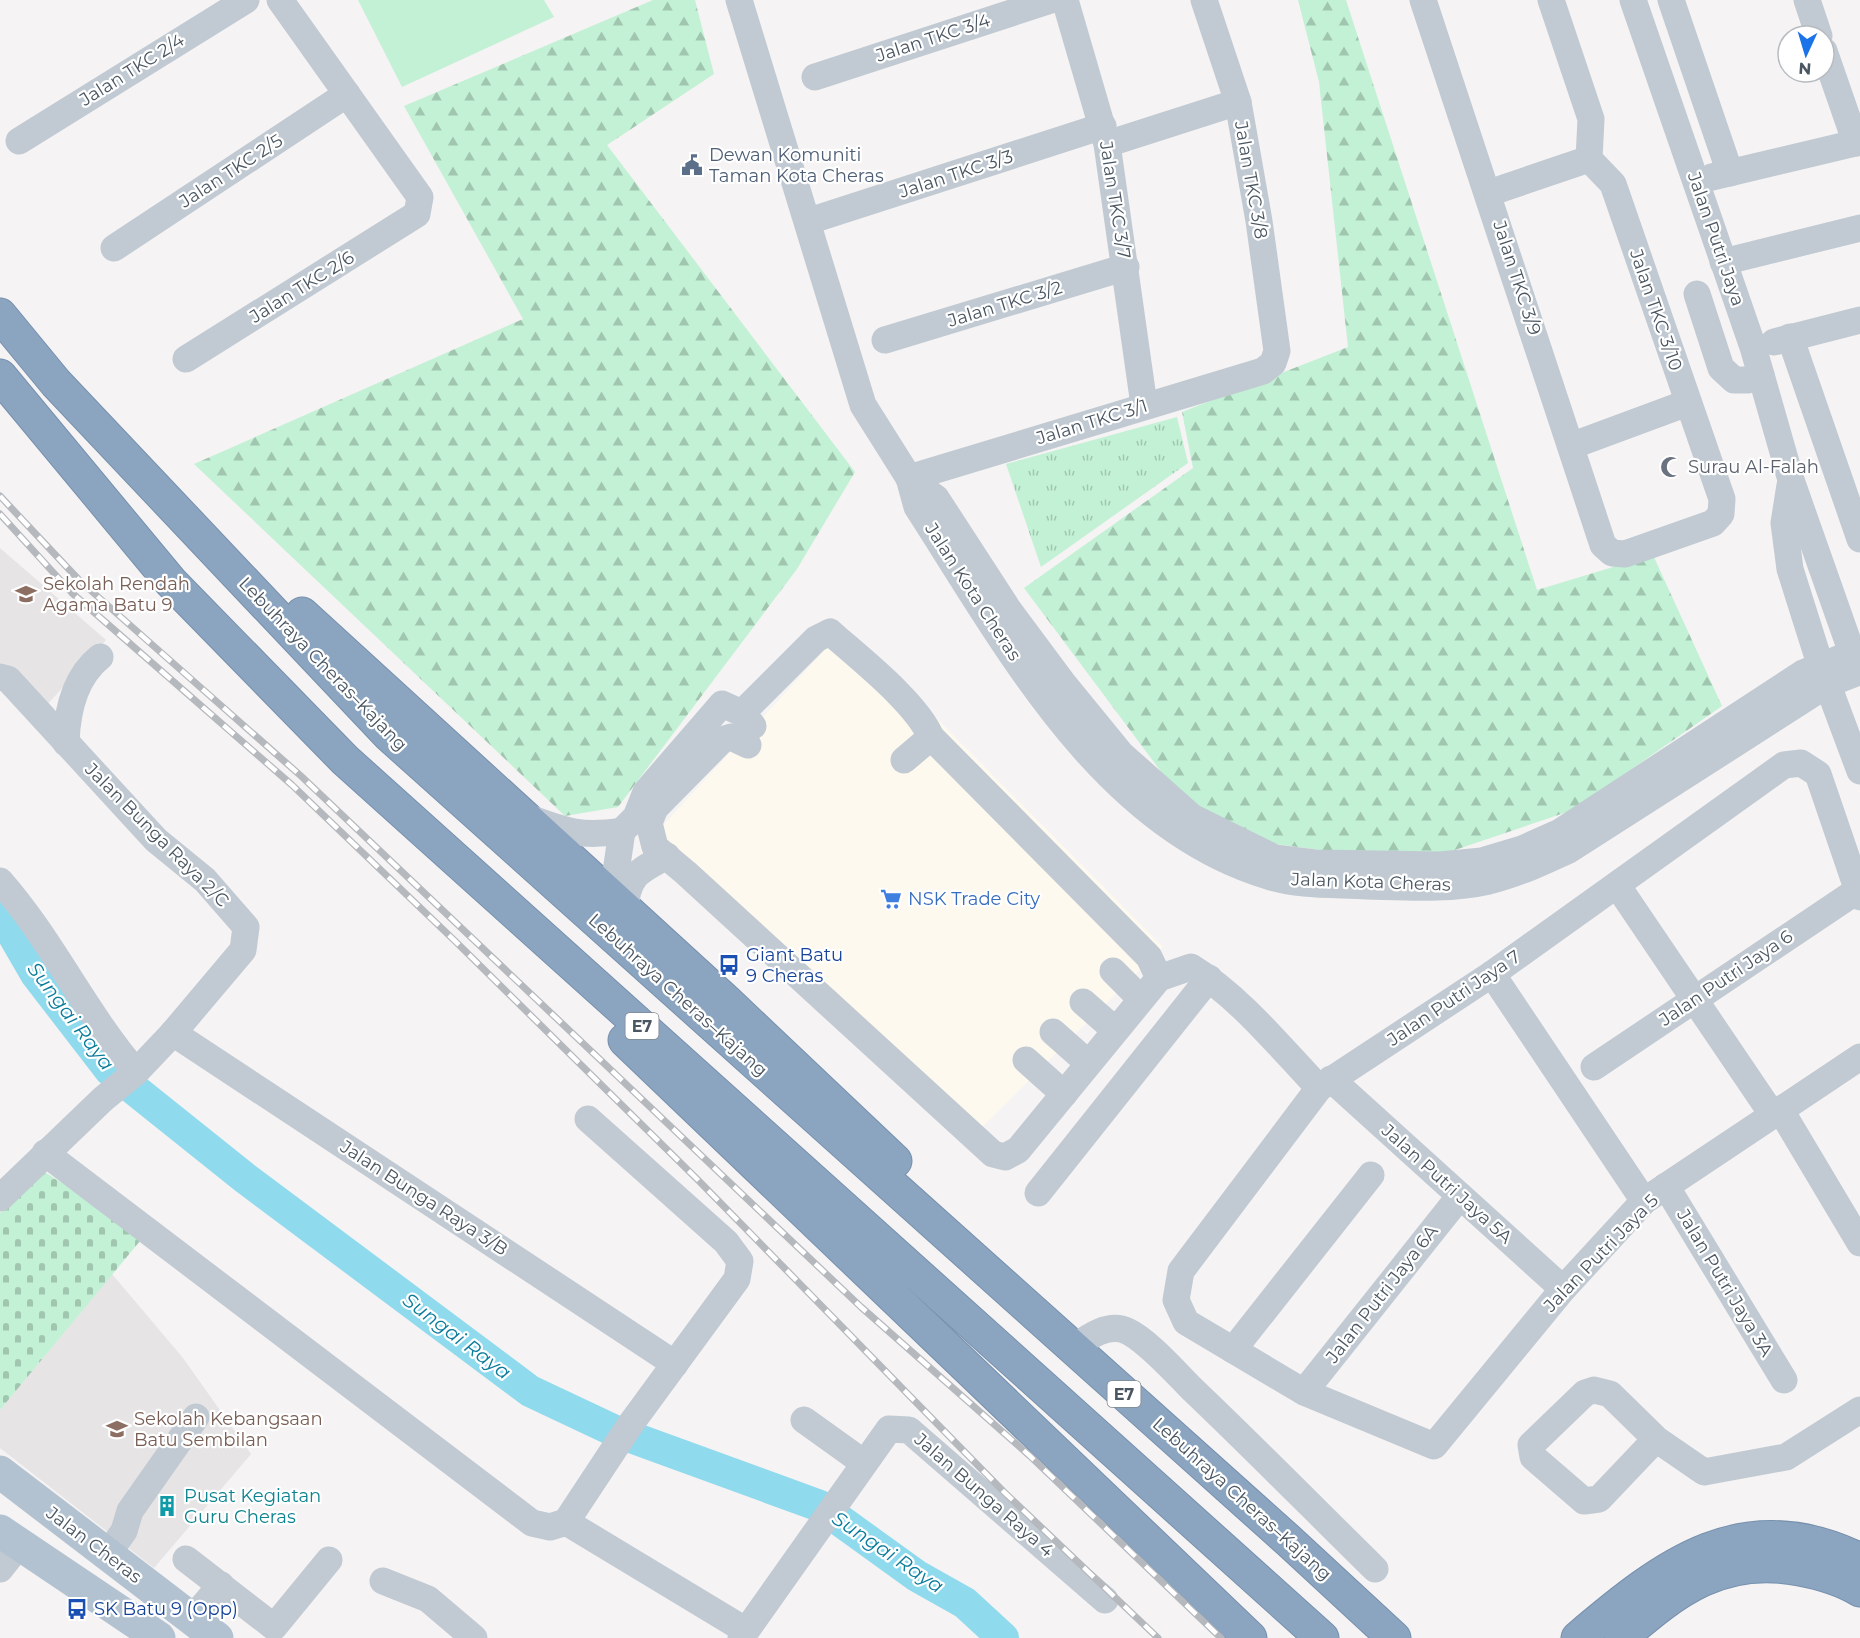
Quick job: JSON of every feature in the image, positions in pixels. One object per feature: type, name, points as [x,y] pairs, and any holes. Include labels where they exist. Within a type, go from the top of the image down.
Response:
[{"type":"highway","name":"Lebuhraya Cheras–Kajang","points":[[0,315],[56,383],[389,735],[1394,1638]]},
{"type":"highway","name":"E7","points":[[0,376],[171,582],[345,760],[1322,1638]]},
{"type":"highway","points":[[56,383],[194,506],[254,569],[900,1165],[939,1213],[959,1248]]},
{"type":"highway","points":[[345,760],[375,805],[695,1107],[1250,1638]]},
{"type":"highway","points":[[1578,1638],[1635,1590],[1659,1574],[1688,1557],[1731,1541],[1777,1537],[1829,1545],[1860,1560]]},
{"type":"highway","points":[[1621,1638],[1665,1600],[1706,1576],[1740,1566],[1777,1564],[1820,1573],[1860,1590]]},
{"type":"main road","name":"Jalan Cheras","points":[[0,1473],[205,1629]]},
{"type":"main road","points":[[6,1548],[159,1638]]},
{"type":"street","name":"Jalan TKC 2/4","points":[[19,141],[246,0]]},
{"type":"street","points":[[280,0],[347,94]]},
{"type":"street","name":"Jalan Kota Cheras","points":[[739,0],[809,221],[863,405],[909,478],[936,498],[1008,609],[1063,683],[1121,754],[1192,818],[1275,858],[1315,863],[1440,866],[1482,861],[1522,849],[1560,832],[1817,674],[1857,667]]},
{"type":"street","name":"Jalan TKC 3/4","points":[[815,77],[1051,0]]},
{"type":"street","name":"Jalan TKC 3/7","points":[[1065,0],[1105,135],[1126,267],[1144,405]]},
{"type":"street","name":"Jalan TKC 3/8","points":[[1204,0],[1238,102],[1259,221],[1277,351],[1273,363]]},
{"type":"street","name":"Jalan TKC 3/9","points":[[1423,0],[1489,193],[1603,545],[1612,553]]},
{"type":"street","points":[[1489,193],[1589,159],[1588,140],[1592,119],[1551,0]]},
{"type":"street","name":"Jalan Putri Jaya","points":[[1633,0],[1753,347],[1791,480],[1857,667]]},
{"type":"street","points":[[1671,0],[1730,173]]},
{"type":"street","points":[[1807,0],[1815,24]]},
{"type":"street","points":[[1696,182],[1858,143],[1836,83]]},
{"type":"street","name":"Jalan TKC 2/6","points":[[186,359],[417,214],[420,197],[347,94]]},
{"type":"street","name":"Jalan TKC 2/5","points":[[114,248],[347,94]]},
{"type":"street","name":"Jalan TKC 3/3","points":[[809,221],[1105,135],[1238,102]]},
{"type":"street","name":"Jalan TKC 3/10","points":[[1589,159],[1613,184],[1722,500],[1721,514],[1713,523],[1625,554],[1612,553]]},
{"type":"street","points":[[1723,262],[1860,228]]},
{"type":"street","name":"Jalan TKC 3/2","points":[[885,340],[1126,267]]},
{"type":"street","points":[[1697,294],[1721,368],[1734,380],[1748,380],[1761,375]]},
{"type":"street","points":[[1753,347],[1860,320]]},
{"type":"street","points":[[1790,338],[1860,539]]},
{"type":"street","name":"Jalan TKC 3/1","points":[[909,478],[1144,405],[1263,371],[1273,363]]},
{"type":"street","points":[[1772,411],[1812,399]]},
{"type":"street","points":[[1571,446],[1687,403]]},
{"type":"street","name":"Jalan Putri Jaya","points":[[1791,480],[1784,523],[1790,569],[1817,674],[1860,771]]},
{"type":"street","points":[[618,904],[646,792],[722,704],[748,729],[816,639],[830,632],[895,693],[925,724],[931,737],[1149,957],[1159,978]]},
{"type":"street","points":[[66,742],[67,716],[87,667],[100,657]]},
{"type":"street","name":"Jalan Bunga Raya 2/C","points":[[0,677],[8,679],[156,840],[205,880],[246,927],[243,950],[173,1033]]},
{"type":"street","points":[[904,760],[931,737]]},
{"type":"street","name":"Jalan Putri Jaya 7","points":[[1233,1350],[1186,1322],[1176,1300],[1182,1271],[1325,1083],[1492,974],[1784,765],[1801,764],[1818,774],[1859,893]]},
{"type":"street","points":[[523,815],[566,831],[585,835],[638,818],[649,822],[655,847],[993,1154],[1005,1156],[1017,1150],[1159,978],[1191,967],[1209,978],[1038,1193]]},
{"type":"street","points":[[618,904],[628,882],[636,874],[667,856]]},
{"type":"street","points":[[0,882],[29,919],[114,1047],[136,1072]]},
{"type":"street","points":[[1617,885],[1776,1112],[1860,1243]]},
{"type":"street","name":"Jalan Putri Jaya 6","points":[[1594,1066],[1859,893]]},
{"type":"street","points":[[1113,971],[1141,999]]},
{"type":"street","name":"Jalan Putri Jaya 3A","points":[[1492,974],[1655,1194],[1784,1380]]},
{"type":"street","name":"Jalan Putri Jaya 5A","points":[[1209,978],[1325,1083],[1460,1196],[1563,1289]]},
{"type":"street","points":[[1083,1002],[1115,1030]]},
{"type":"street","points":[[1053,1032],[1089,1063]]},
{"type":"street","points":[[0,1198],[103,1099],[136,1072],[173,1033]]},
{"type":"street","name":"Jalan Bunga Raya 3/B","points":[[173,1033],[675,1364]]},
{"type":"street","name":"Jalan Putri Jaya 5","points":[[1304,1392],[1434,1446],[1563,1289],[1655,1194],[1860,1057]]},
{"type":"street","points":[[1026,1060],[1064,1094]]},
{"type":"street","points":[[45,1153],[532,1523],[550,1527],[567,1522],[630,1425],[737,1279],[740,1261],[726,1242],[588,1119]]},
{"type":"street","points":[[1304,1392],[1233,1350],[1371,1175]]},
{"type":"street","name":"Jalan Putri Jaya 6A","points":[[1304,1392],[1460,1196]]},
{"type":"street","points":[[1073,1348],[1089,1336],[1107,1329],[1126,1330],[1153,1352],[1231,1425],[1375,1569]]},
{"type":"street","points":[[1656,1439],[1599,1499],[1584,1501],[1533,1457],[1531,1445],[1585,1393],[1594,1390],[1610,1394],[1656,1439],[1704,1472],[1786,1457],[1860,1410]]},
{"type":"street","points":[[106,1555],[124,1531],[130,1511],[196,1417]]},
{"type":"street","points":[[804,1420],[864,1463]]},
{"type":"street","name":"Jalan Bunga Raya 4","points":[[743,1634],[889,1429],[909,1430],[1105,1600]]},
{"type":"street","points":[[567,1522],[743,1634]]},
{"type":"street","points":[[186,1559],[274,1627],[329,1560]]},
{"type":"street","points":[[383,1581],[428,1599],[474,1638]]},
{"type":"street","points":[[205,1629],[220,1586]]},
{"type":"shaded area","name":"Sekolah Rendah Agama Batu 9","points":[[0,548],[106,640],[45,707],[0,670]]},
{"type":"shaded area","name":"NSK Trade City","points":[[846,627],[1163,947],[965,1144],[640,850]]},
{"type":"shaded area","name":"Sekolah Kebangsaan Batu Sembilan","points":[[112,1274],[183,1358],[251,1454],[154,1568],[0,1448],[0,1410]]},
{"type":"green space","points":[[358,0],[544,0],[554,17],[402,87]]},
{"type":"green space","points":[[653,0],[695,0],[714,74],[607,145],[855,472],[797,569],[618,807],[565,816],[194,464],[523,319],[404,106]]},
{"type":"green space","points":[[1298,0],[1346,0],[1537,590],[1653,555],[1722,706],[1573,810],[1446,853],[1327,851],[1261,842],[1180,797],[1024,588],[1193,468],[1182,412],[1348,347],[1319,82]]},
{"type":"green space","points":[[1177,417],[1188,463],[1041,567],[1006,464]]},
{"type":"green space","points":[[43,1171],[145,1235],[0,1410],[0,1213]]},
{"type":"waterway","name":"Sungai Raya","points":[[0,912],[36,974],[110,1070],[245,1178],[530,1391],[617,1432],[820,1506],[917,1576],[965,1603],[1003,1638]]},
{"type":"railway","points":[[0,496],[80,581],[301,776],[861,1307],[1030,1456],[1221,1638]]},
{"type":"railway","points":[[0,514],[72,593],[292,785],[455,941],[698,1180],[1003,1491],[1158,1638]]},
{"type":"place","name":"Dewan Komuniti Taman Kota Cheras","points":[[692,165]]},
{"type":"place","name":"Surau Al-Falah","points":[[1671,467]]},
{"type":"place","name":"Sekolah Rendah Agama Batu 9","points":[[26,594]]},
{"type":"place","name":"NSK Trade City","points":[[891,899]]},
{"type":"place","name":"Giant Batu 9 Cheras","points":[[729,965]]},
{"type":"place","name":"Sekolah Kebangsaan Batu Sembilan","points":[[117,1429]]},
{"type":"place","name":"Pusat Kegiatan Guru Cheras","points":[[167,1506]]},
{"type":"place","name":"SK Batu 9 (Opp)","points":[[77,1609]]}]
